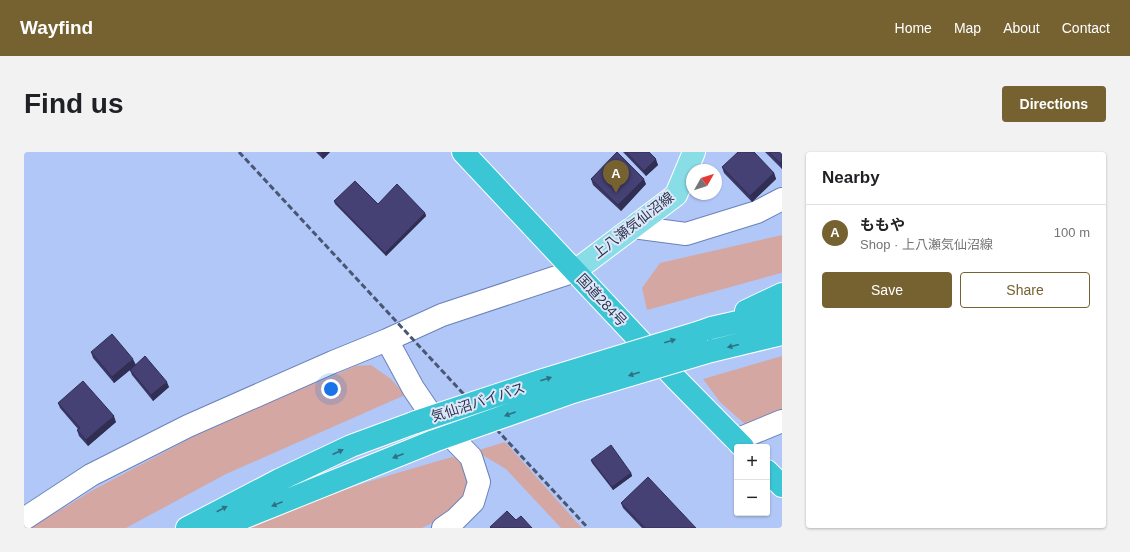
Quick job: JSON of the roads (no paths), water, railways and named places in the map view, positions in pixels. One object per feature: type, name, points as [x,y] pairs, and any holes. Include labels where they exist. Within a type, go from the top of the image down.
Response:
[{"type":"highway","name":"国道284号","points":[[463,152],[675,378],[740,443]]},
{"type":"highway","points":[[705,330],[782,294]]},
{"type":"highway","name":"気仙沼バイパス","points":[[187,528],[279,480],[351,446],[416,422],[543,380],[705,330],[782,312]]},
{"type":"highway","name":"気仙沼バイパス","points":[[218,528],[434,441],[573,392],[711,351],[758,339],[782,335]]},
{"type":"highway","points":[[770,474],[782,486]]},
{"type":"main road","name":"上八瀬気仙沼線","points":[[575,271],[676,195],[694,152]]},
{"type":"street","points":[[633,227],[686,234],[758,212],[782,198]]},
{"type":"street","points":[[24,519],[91,475],[188,426],[442,315],[575,271]]},
{"type":"street","points":[[387,340],[412,388],[434,418],[471,457],[479,482],[473,502],[456,519],[443,528]]},
{"type":"street","points":[[740,443],[782,421]]},
{"type":"railway","points":[[239,152],[588,528]]},
{"type":"place","name":"ももや","points":[[616,193]]}]
